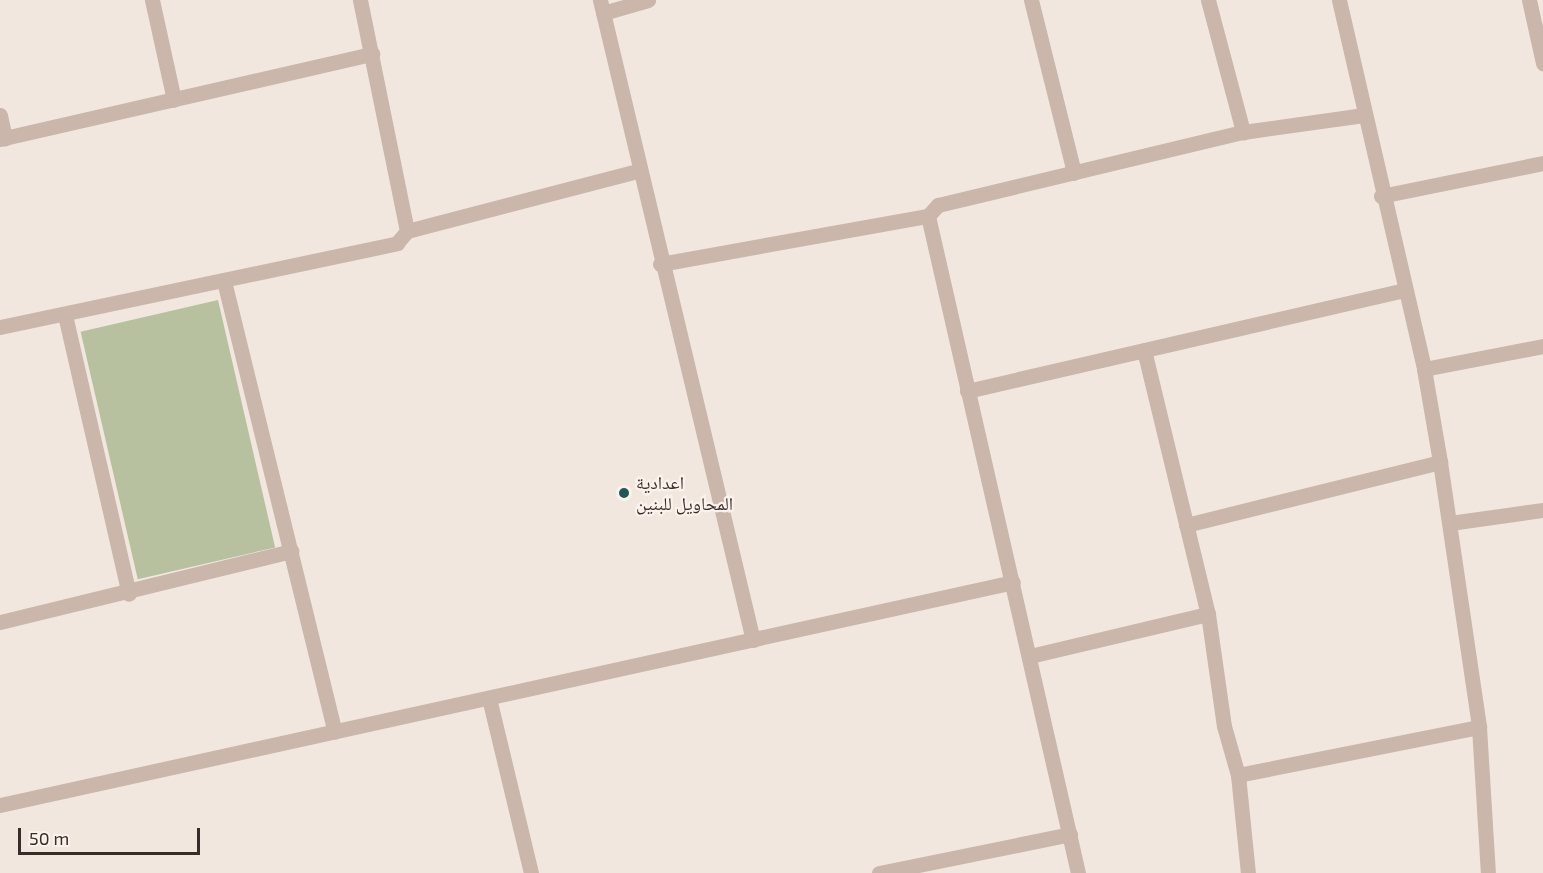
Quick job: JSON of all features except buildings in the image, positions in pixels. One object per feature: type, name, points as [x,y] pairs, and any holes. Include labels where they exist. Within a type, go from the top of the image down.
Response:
[{"type":"street","points":[[152,0],[174,100]]},
{"type":"street","points":[[360,0],[407,231]]},
{"type":"street","points":[[648,0],[602,7],[660,264],[753,640]]},
{"type":"street","points":[[1031,0],[1074,173]]},
{"type":"street","points":[[1208,0],[1243,132]]},
{"type":"street","points":[[1339,0],[1381,196],[1424,369],[1440,462],[1479,727],[1488,873]]},
{"type":"street","points":[[1529,0],[1543,63]]},
{"type":"street","points":[[0,115],[3,138],[372,54]]},
{"type":"street","points":[[660,264],[928,216],[938,205],[1243,132],[1364,115]]},
{"type":"street","points":[[1381,196],[1543,163]]},
{"type":"street","points":[[0,327],[388,245],[407,231],[638,171]]},
{"type":"street","points":[[928,216],[1078,873]]},
{"type":"street","points":[[224,281],[335,732]]},
{"type":"street","points":[[967,391],[1404,290]]},
{"type":"street","points":[[64,315],[129,594]]},
{"type":"street","points":[[1424,369],[1543,346]]},
{"type":"street","points":[[1144,350],[1208,614],[1224,726],[1238,775],[1248,873]]},
{"type":"street","points":[[1186,525],[1440,462]]},
{"type":"street","points":[[1450,523],[1543,510]]},
{"type":"street","points":[[0,622],[129,594],[291,551]]},
{"type":"street","points":[[0,805],[1013,582]]},
{"type":"street","points":[[1030,656],[1208,614]]},
{"type":"street","points":[[489,698],[531,873]]},
{"type":"street","points":[[1238,775],[1479,727]]},
{"type":"street","points":[[879,873],[1070,834]]},
{"type":"green space","points":[[218,300],[275,547],[138,579],[81,332]]},
{"type":"place","name":"اعدادية المحاويل للبنين","points":[[624,493]]}]
